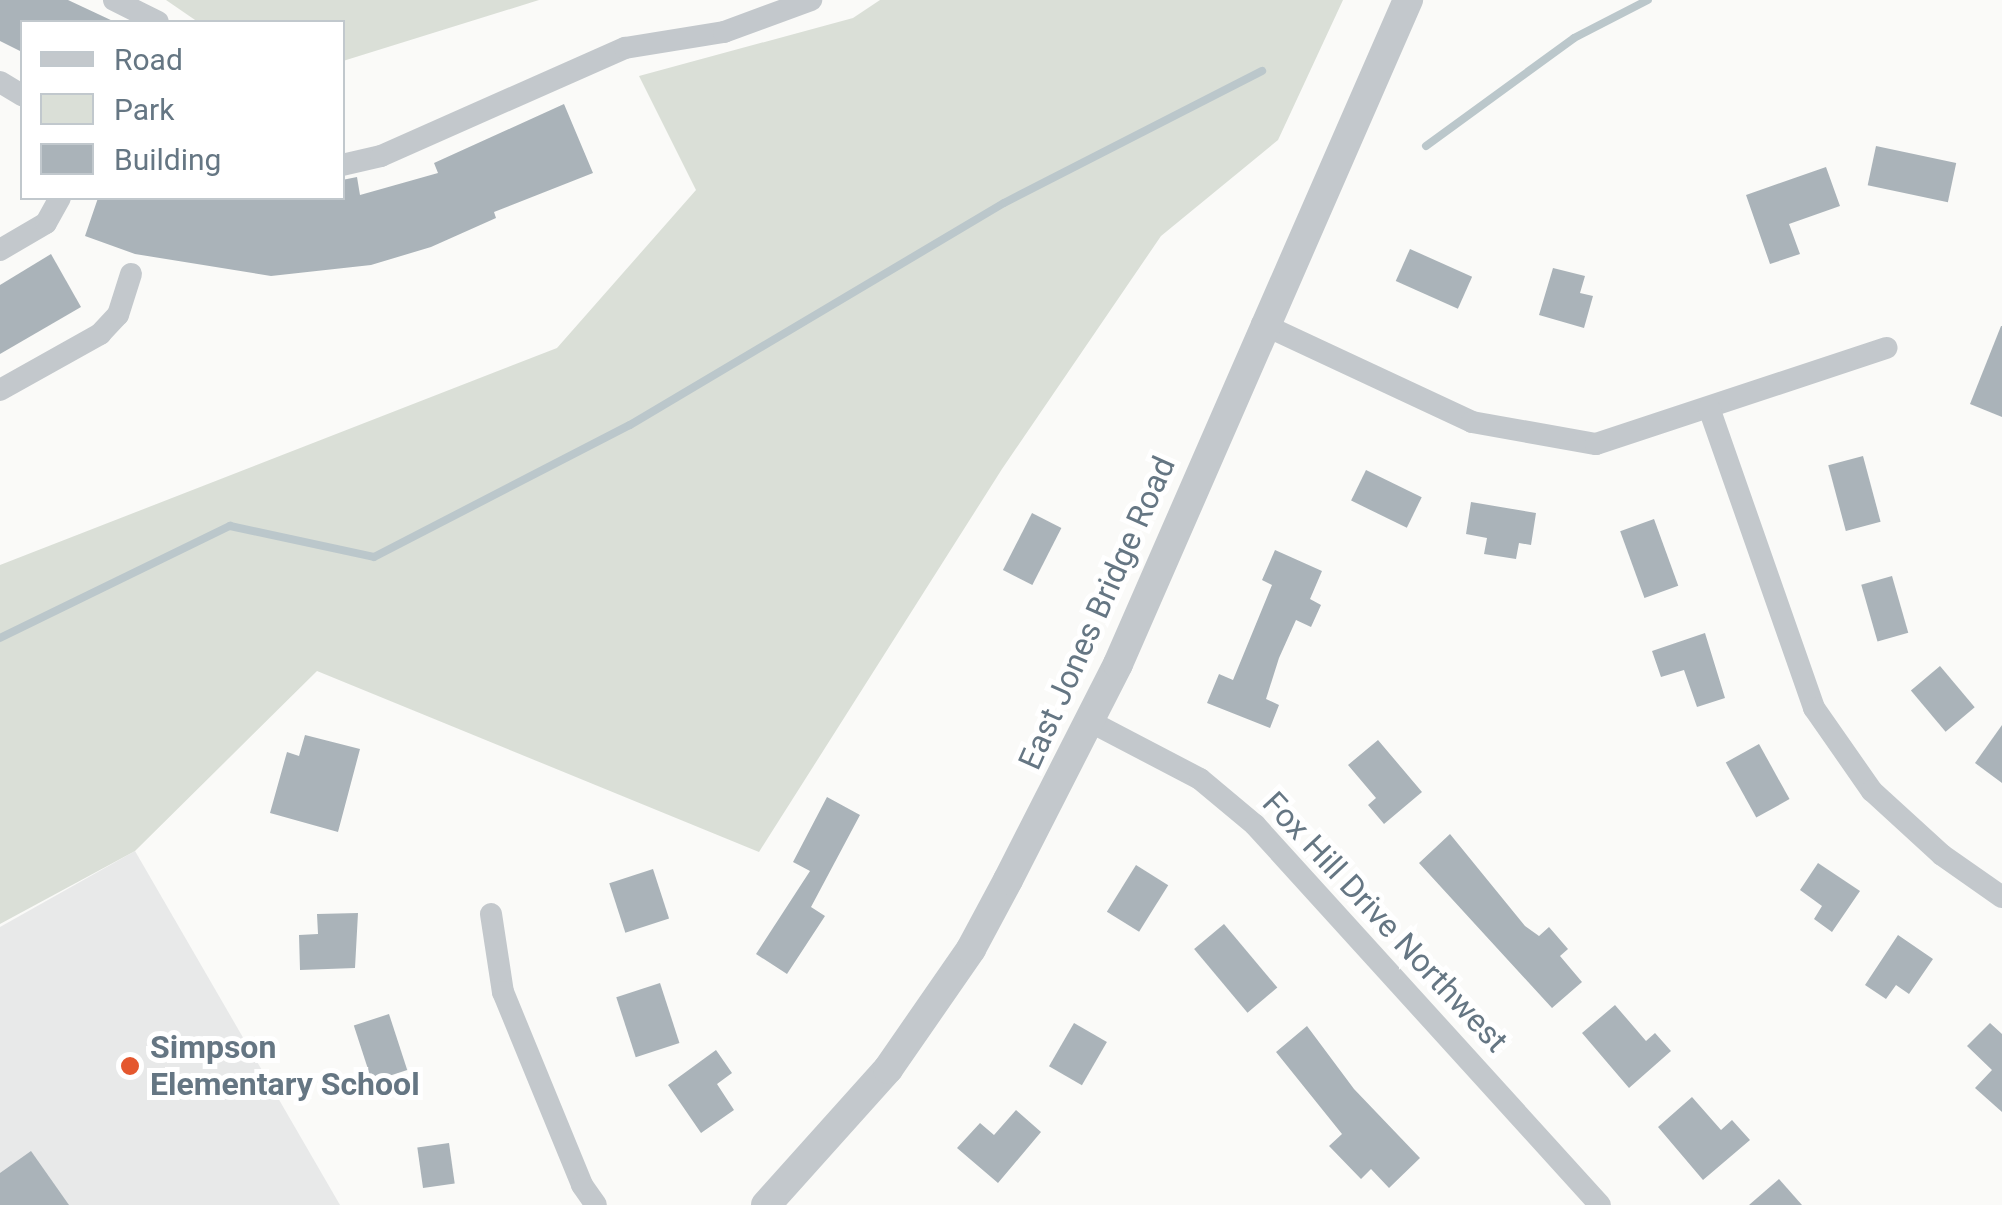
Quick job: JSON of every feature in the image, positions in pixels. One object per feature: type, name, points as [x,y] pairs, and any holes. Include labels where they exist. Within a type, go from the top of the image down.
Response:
[{"type":"street","points":[[114,0],[154,20]]},
{"type":"street","points":[[345,163],[381,156],[625,48],[724,32],[812,0]]},
{"type":"street","name":"East Jones Bridge Road","points":[[766,1205],[888,1069],[971,949],[1091,722],[1262,324],[1408,0]]},
{"type":"street","points":[[0,250],[46,224],[59,200]]},
{"type":"street","points":[[0,390],[100,334],[118,315],[130,274]]},
{"type":"street","points":[[1262,324],[1472,422],[1596,444],[1887,348]]},
{"type":"street","points":[[1709,408],[1814,708],[1872,791],[1942,855],[2002,897]]},
{"type":"street","name":"Fox Hill Drive Northwest","points":[[1091,722],[1200,779],[1254,825],[1600,1205]]},
{"type":"street","points":[[492,914],[502,992],[582,1185],[596,1205]]},
{"type":"shaded area","name":"Simpson Elementary School","points":[[135,851],[340,1205],[0,1205],[0,927]]},
{"type":"green space","points":[[166,0],[539,0],[345,60],[345,20],[195,20]]},
{"type":"green space","points":[[880,0],[1343,0],[1278,140],[1161,236],[1002,469],[759,852],[317,671],[135,851],[0,924],[0,565],[557,348],[696,190],[639,76],[853,18]]},
{"type":"building","points":[[0,0],[68,0],[111,20],[20,20],[20,51],[0,41]]},
{"type":"building","points":[[564,104],[593,173],[494,212],[496,218],[431,247],[371,265],[271,276],[135,254],[85,236],[97,200],[345,200],[345,179],[357,177],[360,195],[438,173],[434,163]]},
{"type":"building","points":[[1876,146],[1956,163],[1948,202],[1868,185]]},
{"type":"building","points":[[1826,167],[1840,206],[1789,224],[1800,254],[1770,264],[1746,195]]},
{"type":"building","points":[[1410,249],[1472,277],[1458,309],[1396,281]]},
{"type":"building","points":[[51,254],[81,307],[0,354],[0,285]]},
{"type":"building","points":[[1553,268],[1585,276],[1580,293],[1593,296],[1584,328],[1539,315]]},
{"type":"building","points":[[2002,326],[2002,417],[1970,404]]},
{"type":"building","points":[[1863,456],[1881,522],[1846,531],[1828,465]]},
{"type":"building","points":[[1366,470],[1422,497],[1407,528],[1351,501]]},
{"type":"building","points":[[1471,502],[1536,513],[1531,545],[1519,543],[1516,559],[1484,554],[1487,538],[1466,534]]},
{"type":"building","points":[[1032,513],[1061,528],[1032,585],[1003,570]]},
{"type":"building","points":[[1654,519],[1678,586],[1644,598],[1620,531]]},
{"type":"building","points":[[1275,550],[1322,571],[1310,599],[1321,605],[1311,627],[1296,620],[1279,658],[1266,699],[1279,705],[1270,728],[1207,703],[1219,674],[1233,680],[1272,585],[1262,580]]},
{"type":"building","points":[[1892,576],[1908,633],[1878,642],[1861,585]]},
{"type":"building","points":[[1705,633],[1725,698],[1697,707],[1684,670],[1661,677],[1652,651]]},
{"type":"building","points":[[1940,666],[1975,707],[1946,732],[1911,690]]},
{"type":"building","points":[[2002,725],[2002,783],[1975,763]]},
{"type":"building","points":[[305,735],[360,749],[338,832],[270,813],[287,752],[299,756]]},
{"type":"building","points":[[1378,740],[1422,792],[1384,824],[1368,805],[1376,798],[1348,765]]},
{"type":"building","points":[[1759,744],[1790,799],[1756,818],[1726,762]]},
{"type":"building","points":[[827,797],[860,815],[811,907],[825,916],[787,974],[756,954],[810,871],[793,862]]},
{"type":"building","points":[[1450,834],[1525,926],[1539,936],[1549,927],[1568,949],[1560,956],[1582,982],[1552,1008],[1419,863]]},
{"type":"building","points":[[1818,863],[1860,891],[1832,932],[1814,919],[1822,906],[1800,890]]},
{"type":"building","points":[[1136,865],[1168,885],[1139,932],[1107,912]]},
{"type":"building","points":[[653,869],[669,918],[625,933],[609,883]]},
{"type":"building","points":[[358,913],[355,968],[300,970],[299,935],[318,934],[317,914]]},
{"type":"building","points":[[1224,924],[1277,988],[1247,1013],[1194,949]]},
{"type":"building","points":[[1898,935],[1933,959],[1909,994],[1896,985],[1886,999],[1865,985]]},
{"type":"building","points":[[660,983],[679,1043],[636,1057],[616,997]]},
{"type":"building","points":[[1615,1005],[1646,1041],[1655,1033],[1671,1051],[1629,1088],[1582,1033]]},
{"type":"building","points":[[389,1014],[407,1070],[372,1082],[354,1025]]},
{"type":"building","points":[[1074,1023],[1107,1042],[1082,1085],[1049,1066]]},
{"type":"building","points":[[1990,1023],[2002,1034],[2002,1112],[1975,1088],[1992,1070],[1967,1046]]},
{"type":"building","points":[[1307,1026],[1354,1089],[1420,1158],[1389,1188],[1371,1169],[1361,1179],[1329,1146],[1342,1134],[1276,1052]]},
{"type":"building","points":[[716,1050],[732,1073],[717,1084],[734,1110],[701,1133],[668,1085]]},
{"type":"building","points":[[1692,1097],[1721,1130],[1732,1120],[1750,1140],[1703,1180],[1658,1127]]},
{"type":"building","points":[[1016,1110],[1041,1132],[998,1183],[957,1148],[980,1123],[994,1135]]},
{"type":"building","points":[[449,1143],[455,1184],[423,1188],[417,1147]]},
{"type":"building","points":[[31,1151],[69,1205],[0,1205],[0,1173]]},
{"type":"building","points":[[1779,1179],[1802,1205],[1749,1205]]},
{"type":"waterway","points":[[1426,146],[1574,38],[1648,0]]},
{"type":"waterway","points":[[0,638],[230,526],[374,557],[630,425],[1004,203],[1262,71]]},
{"type":"place","name":"Simpson Elementary School","points":[[130,1066]]}]
